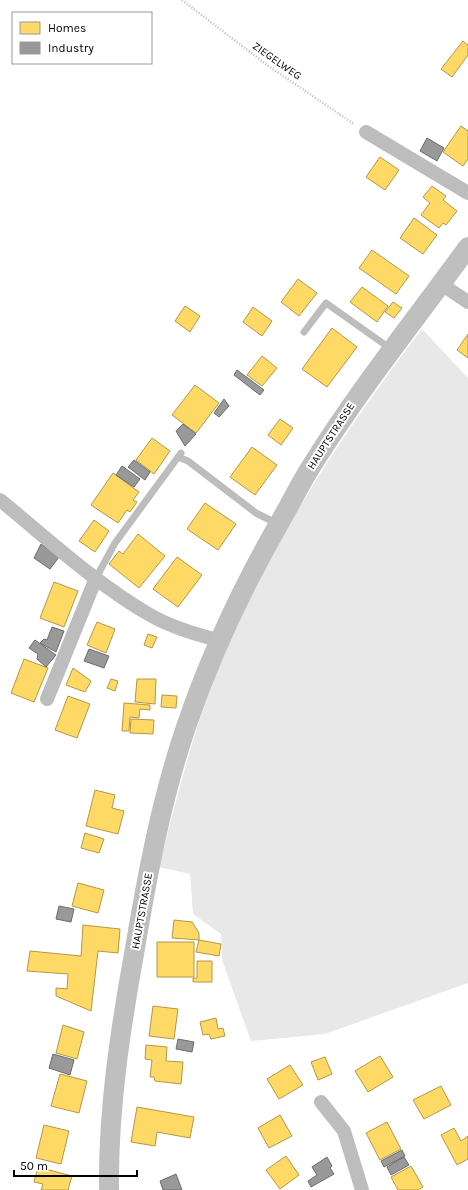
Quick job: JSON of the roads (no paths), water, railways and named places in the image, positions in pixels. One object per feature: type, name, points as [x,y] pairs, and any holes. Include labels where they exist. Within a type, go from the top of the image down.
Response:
[{"type":"main road","name":"HAUPTSTRASSE","points":[[109,1190],[113,1099],[120,1032],[146,880],[167,790],[186,728],[218,640],[252,570],[313,463],[391,350],[468,247]]},
{"type":"street","points":[[366,132],[468,193]]},
{"type":"street","points":[[441,284],[468,302]]},
{"type":"street","points":[[0,500],[96,578],[150,615],[183,630],[218,640]]},
{"type":"street","points":[[47,699],[96,578]]},
{"type":"street","points":[[321,1102],[344,1131],[362,1190]]},
{"type":"lane","points":[[304,332],[326,303],[391,350]]},
{"type":"lane","points":[[96,578],[115,543],[179,455],[256,513],[278,524]]}]
